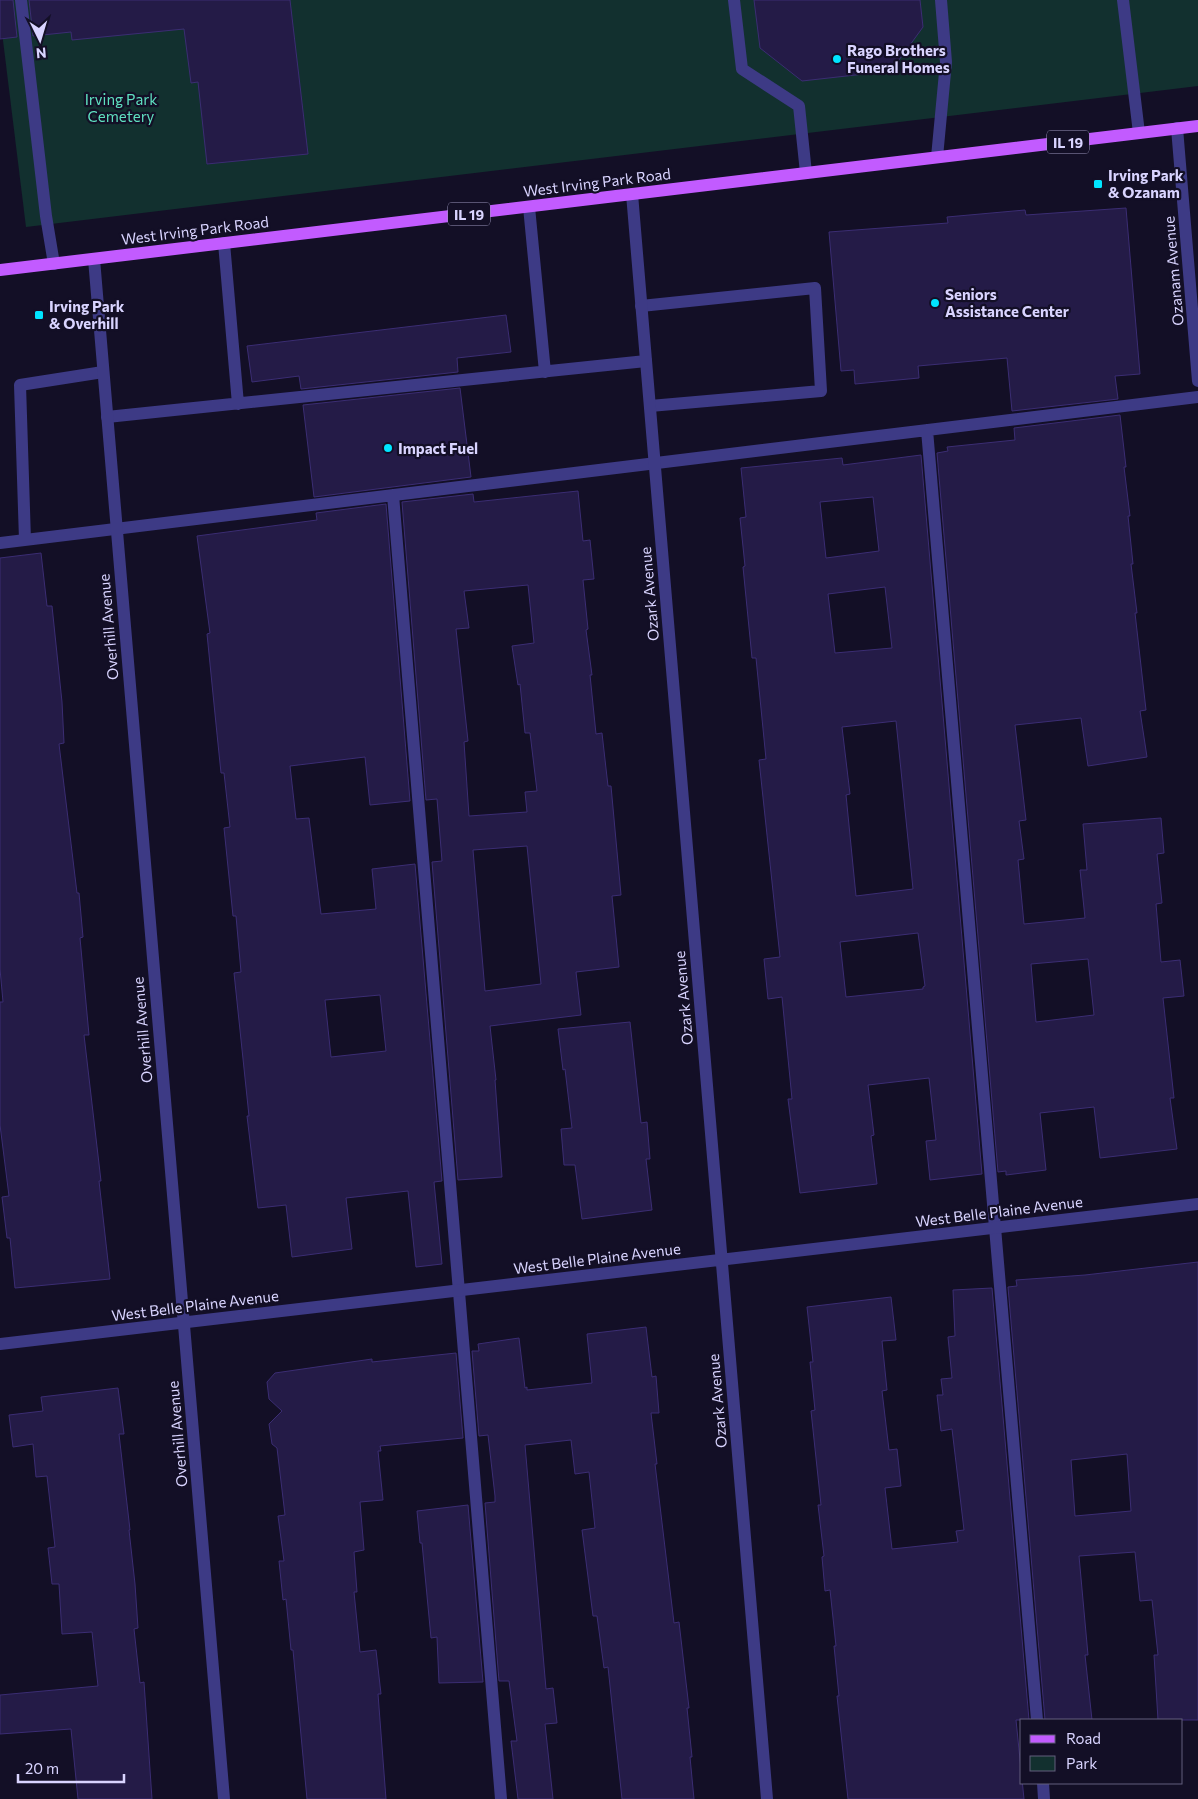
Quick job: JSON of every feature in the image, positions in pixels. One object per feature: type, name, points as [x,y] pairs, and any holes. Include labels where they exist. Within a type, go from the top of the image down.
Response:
[{"type":"main road","name":"West Irving Park Road","points":[[0,270],[1198,126]]},
{"type":"street","points":[[20,0],[46,216],[54,264]]},
{"type":"street","points":[[734,0],[742,69],[799,106],[806,173]]},
{"type":"street","points":[[937,157],[946,62],[941,0]]},
{"type":"street","points":[[1123,0],[1139,133]]},
{"type":"street","name":"Ozanam Avenue","points":[[1177,128],[1198,381]]},
{"type":"street","name":"Ozark Avenue","points":[[632,194],[767,1799]]},
{"type":"street","points":[[529,207],[545,372]]},
{"type":"street","points":[[224,243],[238,404]]},
{"type":"street","name":"Overhill Avenue","points":[[94,259],[224,1799]]},
{"type":"street","points":[[641,306],[815,288],[820,391],[650,406]]},
{"type":"street","points":[[107,417],[646,361]]},
{"type":"street","points":[[25,540],[20,385],[103,372]]},
{"type":"street","points":[[0,543],[1198,397]]},
{"type":"street","points":[[927,430],[1037,1719]]},
{"type":"street","points":[[393,495],[501,1799]]},
{"type":"street","name":"West Belle Plaine Avenue","points":[[0,1344],[1198,1204]]},
{"type":"street","points":[[1043,1784],[1044,1799]]},
{"type":"green space","name":"Irving Park Cemetery","points":[[0,0],[1198,0],[1198,86],[26,227],[0,16]]},
{"type":"building","points":[[0,0],[13,0],[17,37],[0,39]]},
{"type":"building","points":[[29,0],[290,0],[308,154],[207,164],[198,82],[191,83],[184,29],[72,40],[71,32],[33,36]]},
{"type":"building","name":"Rago Brothers Funeral Homes","points":[[754,0],[920,0],[923,27],[891,71],[802,81],[760,48]]},
{"type":"building","points":[[1126,208],[1140,374],[1115,376],[1118,399],[1012,411],[1007,358],[918,366],[919,378],[855,384],[854,370],[841,371],[829,232],[948,223],[947,217],[1025,210],[1026,215]]},
{"type":"building","points":[[506,315],[511,352],[457,358],[458,372],[301,389],[299,376],[252,382],[247,346]]},
{"type":"building","name":"Impact Fuel","points":[[460,388],[471,477],[314,497],[303,405]]},
{"type":"building","points":[[1120,415],[1130,516],[1128,516],[1133,564],[1131,564],[1137,613],[1135,613],[1146,710],[1140,711],[1147,757],[1088,766],[1081,718],[1015,725],[1026,820],[1019,821],[1024,859],[1018,860],[1024,924],[1085,918],[1080,870],[1087,870],[1083,824],[1161,818],[1164,853],[1157,854],[1162,903],[1156,904],[1161,962],[1180,960],[1184,996],[1163,998],[1174,1098],[1170,1098],[1177,1149],[1100,1158],[1094,1107],[1040,1113],[1046,1170],[1006,1175],[1006,1171],[998,1172],[937,453],[948,451],[947,447],[1015,440],[1014,428]],"holes":[[[1088,959],[1094,1015],[1036,1022],[1031,964]]]},
{"type":"building","points":[[921,455],[982,1174],[930,1180],[926,1141],[936,1140],[929,1078],[868,1085],[874,1135],[871,1136],[877,1184],[800,1193],[788,1099],[792,1099],[782,997],[768,999],[764,959],[780,957],[759,760],[766,759],[756,658],[752,658],[743,567],[745,566],[740,518],[746,517],[741,468],[842,458],[843,465]],"holes":[[[873,497],[879,551],[826,558],[820,502]],[[885,587],[892,648],[835,653],[828,594]],[[896,721],[913,889],[856,896],[846,795],[850,794],[842,727]],[[918,933],[925,986],[923,989],[846,997],[840,942]]]},
{"type":"building","points":[[578,491],[583,541],[590,540],[594,579],[583,580],[596,734],[602,733],[608,786],[611,786],[621,895],[612,896],[619,967],[576,972],[581,1015],[490,1026],[496,1080],[502,1177],[458,1180],[432,862],[442,861],[437,799],[426,800],[402,502],[473,494],[474,502]],"holes":[[[528,585],[534,643],[512,646],[518,685],[520,684],[525,733],[530,733],[537,791],[525,792],[527,812],[469,816],[464,742],[468,741],[456,629],[469,628],[464,591]],[[527,846],[541,984],[485,991],[473,850]]]},
{"type":"building","points":[[386,504],[410,801],[370,805],[365,757],[290,766],[296,819],[309,818],[321,914],[376,909],[372,869],[415,864],[442,1181],[434,1182],[442,1264],[416,1267],[408,1191],[346,1198],[352,1249],[292,1257],[286,1205],[258,1208],[247,1116],[249,1116],[234,973],[241,972],[236,916],[233,916],[224,828],[230,827],[224,773],[221,773],[207,634],[210,633],[197,536],[317,520],[316,513]],"holes":[[[380,995],[386,1051],[331,1057],[325,1000]]]},
{"type":"building","points":[[41,553],[47,606],[52,606],[62,702],[64,743],[59,744],[77,893],[79,893],[83,937],[80,938],[89,1035],[84,1035],[110,1279],[15,1288],[10,1238],[7,1238],[2,1197],[9,1196],[0,1125],[0,1002],[3,1002],[0,969],[0,558]]},
{"type":"building","points":[[630,1022],[641,1123],[647,1122],[650,1159],[646,1159],[652,1210],[582,1219],[575,1165],[564,1165],[561,1129],[572,1128],[558,1029]]},
{"type":"building","points":[[1198,1262],[1198,1720],[1158,1719],[1154,1655],[1158,1655],[1152,1600],[1140,1601],[1135,1552],[1079,1556],[1088,1655],[1085,1655],[1092,1719],[1045,1719],[1008,1287],[1017,1286],[1016,1280],[1085,1275]],"holes":[[[1127,1454],[1131,1511],[1075,1516],[1071,1460]]]},
{"type":"building","points":[[992,1288],[1029,1719],[1016,1720],[1020,1760],[1020,1784],[1022,1784],[1024,1799],[848,1799],[837,1696],[839,1696],[834,1646],[836,1646],[830,1590],[825,1591],[822,1557],[824,1556],[818,1505],[821,1505],[811,1411],[815,1410],[810,1362],[813,1362],[807,1307],[891,1297],[896,1340],[882,1341],[887,1390],[882,1391],[889,1450],[897,1449],[901,1486],[885,1488],[892,1549],[958,1542],[956,1531],[964,1530],[952,1429],[941,1431],[937,1395],[943,1395],[941,1379],[952,1378],[948,1337],[955,1336],[953,1290]]},
{"type":"building","points":[[646,1327],[652,1377],[656,1376],[659,1413],[651,1413],[657,1464],[655,1464],[674,1623],[679,1622],[689,1708],[687,1708],[694,1799],[622,1799],[608,1667],[604,1668],[597,1616],[593,1616],[582,1530],[595,1528],[589,1472],[575,1474],[571,1440],[525,1445],[546,1689],[553,1688],[557,1723],[545,1724],[553,1799],[518,1799],[511,1741],[517,1741],[509,1681],[499,1681],[485,1503],[495,1502],[495,1496],[488,1435],[479,1436],[472,1351],[479,1351],[478,1344],[519,1338],[525,1388],[527,1387],[527,1390],[592,1383],[587,1334]]},
{"type":"building","points":[[456,1353],[463,1438],[380,1446],[381,1451],[378,1451],[383,1500],[360,1502],[364,1550],[354,1552],[357,1592],[354,1592],[360,1652],[376,1650],[381,1694],[378,1694],[386,1799],[307,1799],[293,1650],[291,1650],[286,1599],[283,1600],[279,1561],[284,1561],[278,1516],[285,1515],[277,1448],[272,1444],[269,1424],[282,1411],[269,1399],[267,1382],[275,1373],[372,1359],[372,1362]]},
{"type":"building","points":[[118,1388],[124,1434],[119,1434],[130,1530],[138,1628],[134,1629],[140,1683],[144,1682],[152,1799],[78,1799],[71,1729],[0,1734],[0,1695],[98,1686],[92,1632],[62,1634],[59,1584],[52,1584],[48,1548],[55,1547],[47,1476],[36,1477],[33,1444],[13,1447],[9,1415],[43,1411],[41,1397]]},
{"type":"building","points":[[468,1505],[483,1682],[439,1683],[437,1637],[431,1638],[417,1511]]},
{"type":"place","name":"Rago Brothers Funeral Homes","points":[[837,59]]},
{"type":"place","name":"Irving Park & Ozanam","points":[[1098,184]]},
{"type":"place","name":"Seniors Assistance Center","points":[[935,303]]},
{"type":"place","name":"Irving Park & Overhill","points":[[39,315]]},
{"type":"place","name":"Impact Fuel","points":[[388,448]]}]
